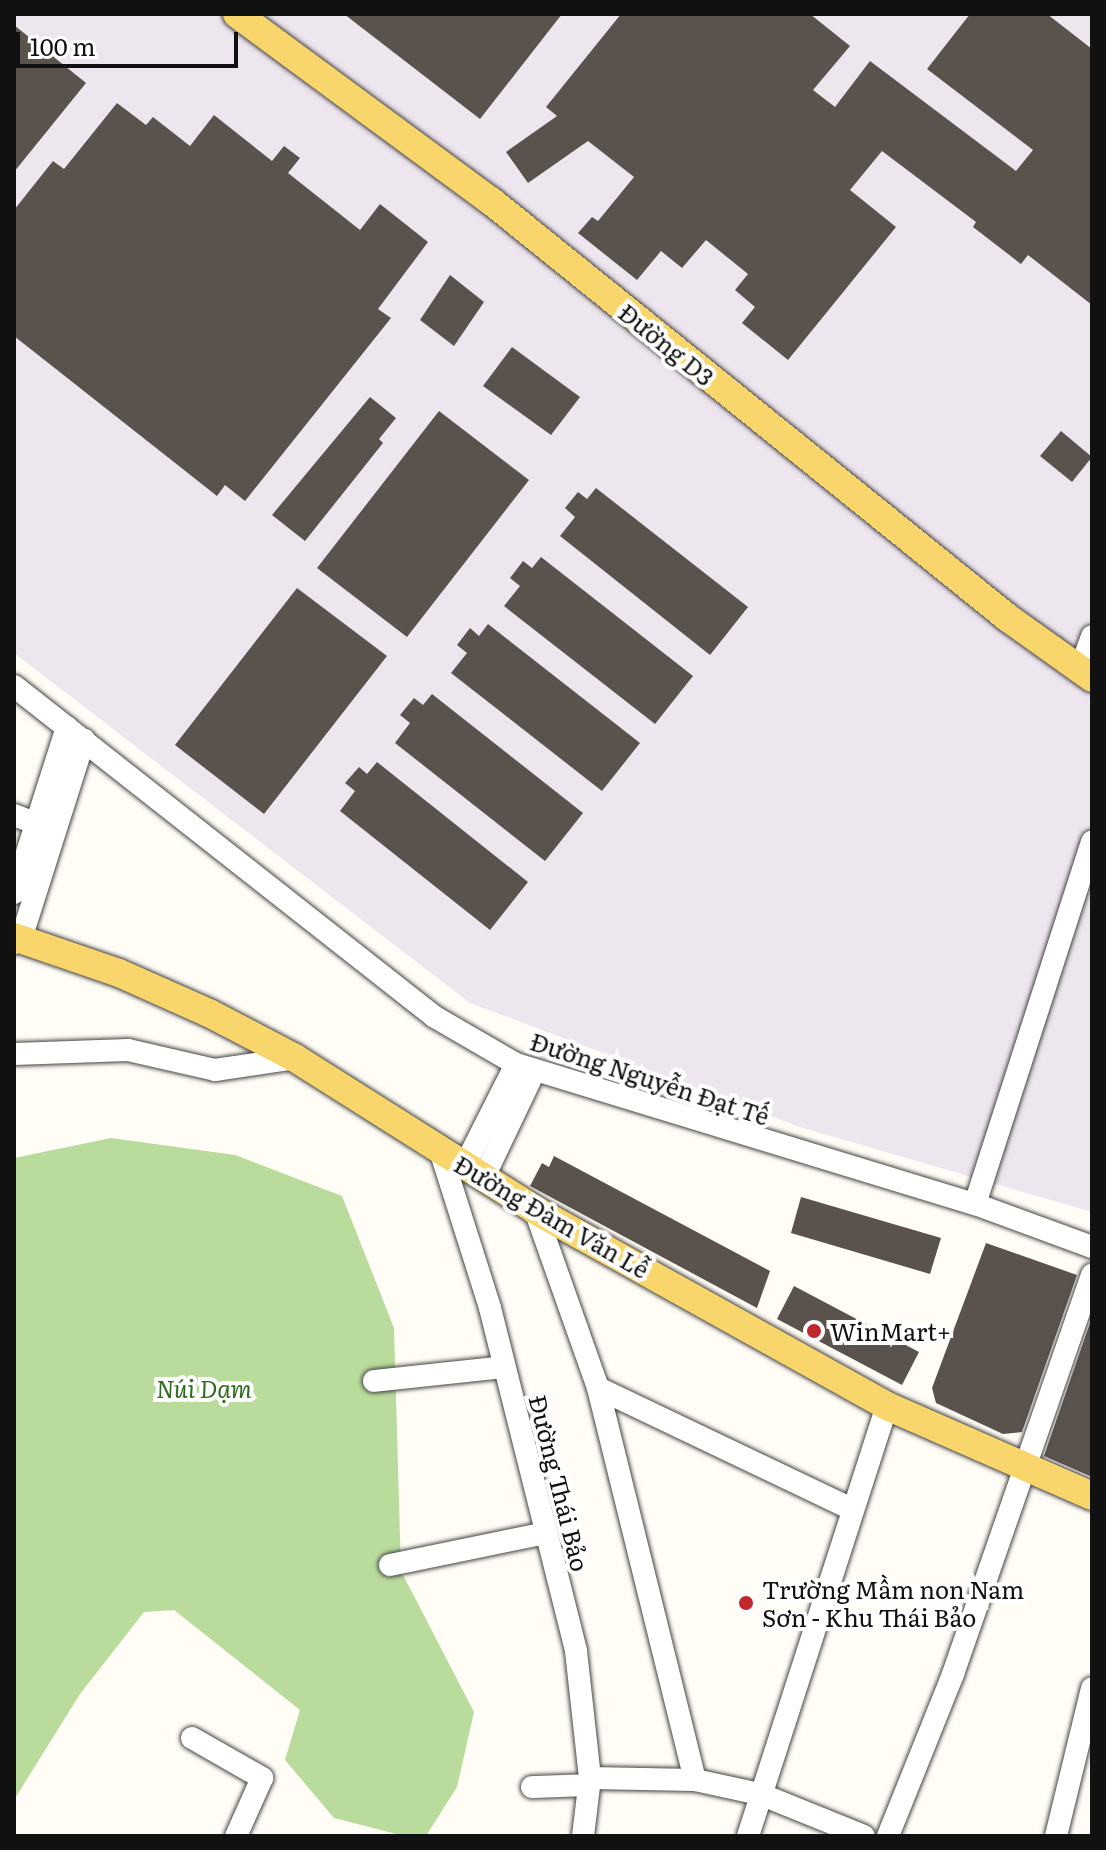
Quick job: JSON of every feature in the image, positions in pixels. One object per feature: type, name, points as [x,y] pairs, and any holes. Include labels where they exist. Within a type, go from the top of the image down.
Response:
[{"type":"main road","name":"Đường D3","points":[[237,14],[491,201],[1086,675]]},
{"type":"main road","name":"Đường Đàm Văn Lễ","points":[[16,939],[119,973],[295,1058],[535,1210],[887,1406],[1022,1469],[1092,1496]]},
{"type":"street","points":[[1086,675],[1092,636]]},
{"type":"street","name":"Đường Nguyễn Đạt Tế","points":[[14,686],[435,1017],[525,1068],[975,1204],[1092,1247]]},
{"type":"street","points":[[14,893],[37,824],[76,734]]},
{"type":"street","points":[[16,939],[76,734]]},
{"type":"street","points":[[14,815],[37,824]]},
{"type":"street","points":[[975,1204],[1092,841]]},
{"type":"street","points":[[14,1054],[128,1050],[215,1070],[295,1058]]},
{"type":"street","points":[[474,1171],[525,1068]]},
{"type":"street","name":"Đường Thái Bảo","points":[[440,1150],[504,1367],[586,1706],[590,1781],[583,1836]]},
{"type":"street","points":[[535,1210],[598,1388],[695,1780]]},
{"type":"street","points":[[888,1836],[953,1674],[1092,1274]]},
{"type":"street","points":[[374,1381],[504,1367]]},
{"type":"street","points":[[598,1388],[852,1509]]},
{"type":"street","points":[[748,1836],[887,1406]]},
{"type":"street","points":[[390,1565],[546,1533]]},
{"type":"street","points":[[1056,1836],[1092,1688]]},
{"type":"street","points":[[192,1738],[262,1778],[236,1836]]},
{"type":"street","points":[[532,1787],[590,1781],[695,1780],[760,1794],[864,1836]]},
{"type":"shaded area","points":[[14,14],[1092,14],[1092,1212],[800,1127],[470,1003],[14,653]]},
{"type":"green space","name":"Núi Dạm","points":[[111,1138],[235,1155],[342,1196],[394,1328],[401,1571],[474,1712],[457,1787],[426,1836],[404,1836],[334,1818],[285,1760],[300,1710],[174,1610],[144,1612],[80,1694],[14,1800],[14,1158]]},
{"type":"building","points":[[344,14],[562,14],[480,119]]},
{"type":"building","points":[[621,14],[810,14],[850,46],[813,90],[835,107],[870,61],[1016,171],[1033,150],[927,69],[970,14],[1047,14],[1092,49],[1092,305],[1028,255],[1021,264],[973,227],[976,222],[882,151],[850,190],[896,227],[788,360],[742,323],[755,307],[735,290],[748,274],[706,240],[682,268],[661,251],[637,280],[578,233],[592,217],[598,221],[634,177],[588,141],[528,183],[506,152],[557,116],[546,107]]},
{"type":"building","points":[[14,25],[86,83],[14,172]]},
{"type":"building","points":[[117,103],[146,125],[153,117],[190,146],[214,115],[272,161],[284,146],[300,158],[288,173],[360,230],[380,204],[428,242],[378,309],[391,318],[245,501],[225,485],[217,496],[14,336],[14,210],[53,161],[64,169]]},
{"type":"building","points":[[450,275],[484,302],[454,346],[420,320]]},
{"type":"building","points":[[512,347],[580,397],[551,435],[483,386]]},
{"type":"building","points":[[370,397],[396,418],[379,439],[383,443],[305,541],[272,515]]},
{"type":"building","points":[[439,411],[529,480],[407,637],[317,568]]},
{"type":"building","points":[[1061,431],[1092,457],[1072,482],[1040,456]]},
{"type":"building","points":[[596,488],[748,607],[710,655],[560,536],[575,517],[565,508],[578,492],[587,499]]},
{"type":"building","points":[[541,557],[693,676],[655,724],[504,606],[520,586],[510,578],[523,561],[532,568]]},
{"type":"building","points":[[297,588],[387,656],[264,814],[175,745]]},
{"type":"building","points":[[488,624],[640,743],[602,791],[451,673],[467,653],[457,645],[470,628],[479,636]]},
{"type":"building","points":[[432,694],[583,813],[545,861],[395,743],[410,723],[400,715],[414,698],[423,705]]},
{"type":"building","points":[[377,762],[528,882],[490,930],[340,811],[355,791],[345,783],[359,767],[367,774]]},
{"type":"building","points":[[554,1156],[770,1271],[757,1308],[530,1186],[542,1163],[549,1167]]},
{"type":"building","points":[[801,1197],[941,1238],[930,1274],[791,1233]]},
{"type":"building","points":[[986,1243],[1077,1275],[1022,1432],[1003,1434],[936,1403],[932,1388]]},
{"type":"building","points":[[794,1286],[919,1352],[902,1385],[777,1319]]},
{"type":"building","points":[[1092,1317],[1092,1477],[1044,1456]]},
{"type":"place","name":"WinMart+","points":[[814,1331]]},
{"type":"place","name":"Trường Mầm non Nam Sơn - Khu Thái Bảo","points":[[746,1603]]}]
